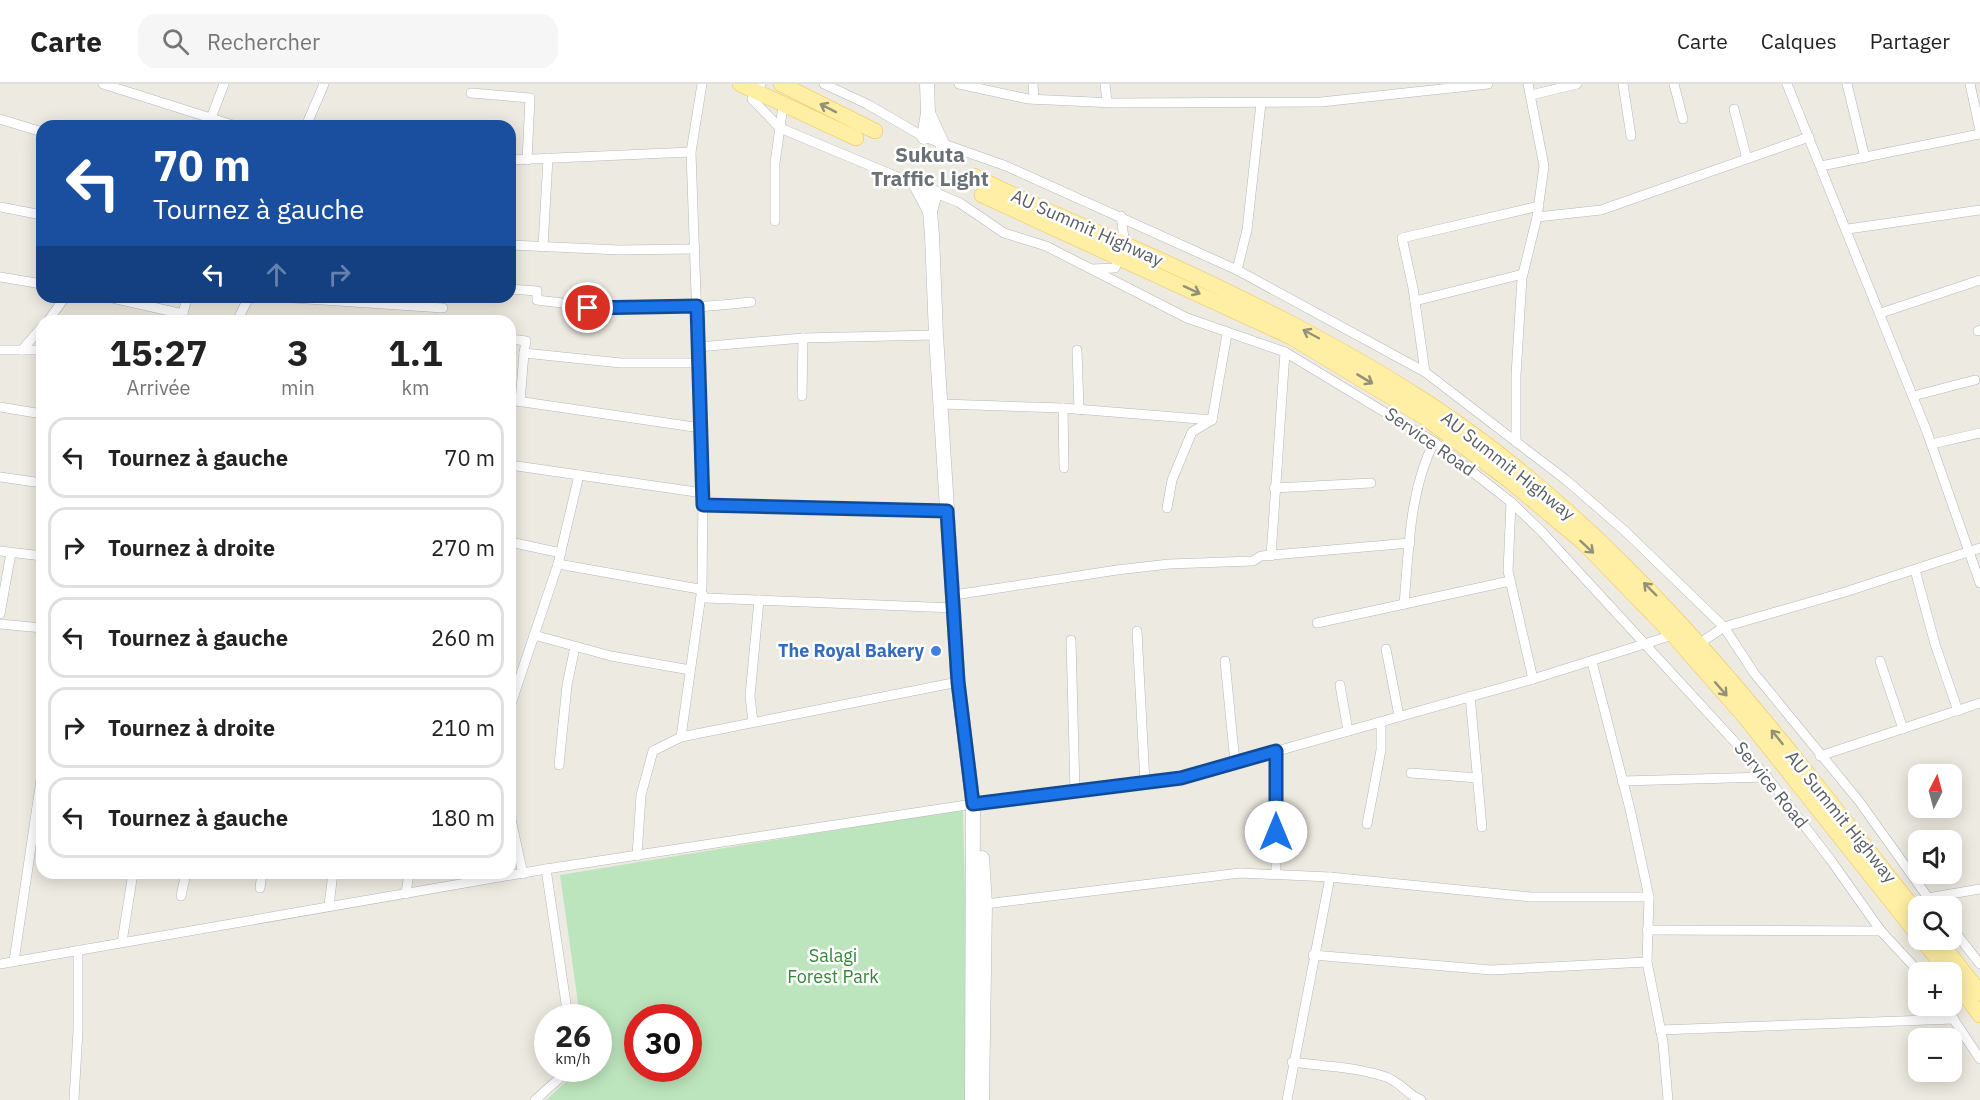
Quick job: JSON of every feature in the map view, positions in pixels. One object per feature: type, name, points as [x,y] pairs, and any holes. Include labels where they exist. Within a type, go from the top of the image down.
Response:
[{"type":"main road","points":[[740,84],[759,88],[783,106],[850,135]]},
{"type":"main road","points":[[782,84],[875,131]]},
{"type":"main road","name":"AU Summit Highway","points":[[974,176],[1291,323],[1430,405],[1515,467],[1591,532],[1633,572],[1700,643],[1908,902]]},
{"type":"main road","name":"AU Summit Highway","points":[[981,195],[1119,260],[1141,266],[1291,337],[1424,417],[1510,481],[1584,543],[1673,635],[1745,717],[1908,922]]},
{"type":"main road","points":[[1931,950],[1940,962]]},
{"type":"main road","points":[[1947,950],[1980,993]]},
{"type":"main road","points":[[1962,991],[1980,1015]]},
{"type":"street","points":[[103,84],[203,120]]},
{"type":"street","points":[[210,120],[224,84]]},
{"type":"street","points":[[309,120],[323,86],[312,84]]},
{"type":"street","points":[[681,737],[701,593],[703,493],[691,152],[702,84]]},
{"type":"street","points":[[824,84],[867,104],[943,146],[1006,166],[1237,270],[1425,372],[1566,480],[1626,532],[1724,627],[1755,673],[1820,756],[1859,801],[1927,896]]},
{"type":"street","points":[[924,137],[928,113],[927,84]]},
{"type":"street","points":[[959,84],[1034,99],[1261,103],[1321,102],[1488,84]]},
{"type":"street","points":[[1033,84],[1034,99]]},
{"type":"street","points":[[1105,84],[1107,102]]},
{"type":"street","points":[[1516,441],[1516,375],[1523,274],[1537,217],[1544,166],[1528,84]]},
{"type":"street","points":[[1531,96],[1577,84]]},
{"type":"street","points":[[1625,84],[1631,136]]},
{"type":"street","points":[[1674,84],[1683,119]]},
{"type":"street","points":[[1787,84],[1848,229],[1932,444],[1980,583]]},
{"type":"street","points":[[1847,84],[1865,158]]},
{"type":"street","points":[[1821,166],[1980,132],[1970,84]]},
{"type":"street","points":[[759,88],[752,99],[780,128]]},
{"type":"street","points":[[471,93],[530,98],[527,160]]},
{"type":"street","points":[[1237,270],[1247,230],[1261,103]]},
{"type":"street","points":[[775,221],[775,163],[783,106]]},
{"type":"street","points":[[1734,109],[1747,159]]},
{"type":"street","points":[[928,113],[943,146]]},
{"type":"street","points":[[0,119],[36,130]]},
{"type":"street","name":"Service Road","points":[[780,128],[960,203],[1004,233],[1046,246],[1187,318],[1227,334],[1285,352],[1434,442],[1511,502],[1648,645],[1767,777],[1830,859],[1881,932],[1910,962]]},
{"type":"street","points":[[1537,217],[1601,210],[1809,137]]},
{"type":"street","points":[[516,160],[691,152]]},
{"type":"street","points":[[543,247],[548,158]]},
{"type":"street","points":[[916,185],[930,211]]},
{"type":"street","points":[[935,193],[930,211],[936,335],[958,682],[973,804],[972,1100]]},
{"type":"street","points":[[1425,372],[1415,301],[1402,238],[1539,206]]},
{"type":"street","points":[[0,207],[36,214]]},
{"type":"street","points":[[1848,229],[1980,210]]},
{"type":"street","points":[[1090,269],[1115,267],[1125,245],[1121,216]]},
{"type":"street","points":[[516,245],[695,249]]},
{"type":"street","points":[[1415,301],[1523,274]]},
{"type":"street","points":[[0,277],[36,283]]},
{"type":"street","points":[[1881,313],[1980,280]]},
{"type":"street","points":[[516,289],[537,291],[537,300],[588,308],[697,306],[751,302]]},
{"type":"street","points":[[134,303],[183,314],[186,303]]},
{"type":"street","points":[[368,303],[443,308]]},
{"type":"street","points":[[22,350],[36,334]]},
{"type":"street","points":[[1167,508],[1172,480],[1192,432],[1212,420],[1227,334]]},
{"type":"street","points":[[698,346],[803,338],[936,335]]},
{"type":"street","points":[[802,396],[803,338]]},
{"type":"street","points":[[516,340],[526,341],[516,396]]},
{"type":"street","points":[[1,353],[36,350]]},
{"type":"street","points":[[1077,350],[1079,410]]},
{"type":"street","points":[[1270,556],[1285,352]]},
{"type":"street","points":[[524,353],[621,363],[699,363]]},
{"type":"street","points":[[1913,396],[1975,380]]},
{"type":"street","points":[[516,401],[701,428]]},
{"type":"street","points":[[942,405],[1063,408],[1212,420]]},
{"type":"street","points":[[0,407],[36,413]]},
{"type":"street","points":[[1063,408],[1064,468]]},
{"type":"street","points":[[1932,444],[1980,434]]},
{"type":"street","points":[[1404,604],[1421,468],[1434,442]]},
{"type":"street","points":[[516,466],[703,493]]},
{"type":"street","points":[[516,689],[558,564],[579,476]]},
{"type":"street","points":[[0,477],[36,482]]},
{"type":"street","points":[[1274,488],[1371,483]]},
{"type":"street","points":[[1511,502],[1510,581],[1533,679]]},
{"type":"street","points":[[703,505],[947,511]]},
{"type":"street","points":[[516,543],[561,553]]},
{"type":"street","points":[[558,564],[699,589],[705,598],[954,601],[1117,570],[1169,564],[1253,561],[1261,556],[1410,543]]},
{"type":"street","points":[[1700,643],[1724,627],[1915,570],[1980,548]]},
{"type":"street","points":[[0,551],[36,555]]},
{"type":"street","points":[[0,614],[10,552]]},
{"type":"street","points":[[1915,570],[1935,644],[1958,711]]},
{"type":"street","points":[[1317,623],[1510,581]]},
{"type":"street","points":[[753,723],[750,696],[759,600]]},
{"type":"street","points":[[0,624],[36,627]]},
{"type":"street","points":[[1137,631],[1145,783]]},
{"type":"street","points":[[534,635],[576,647],[690,670]]},
{"type":"street","points":[[516,875],[973,804],[1181,778],[1592,662],[1673,635]]},
{"type":"street","points":[[1071,640],[1075,791]]},
{"type":"street","points":[[559,765],[567,685],[576,647]]},
{"type":"street","points":[[1386,649],[1399,716]]},
{"type":"street","points":[[1225,662],[1234,763]]},
{"type":"street","points":[[1592,662],[1649,897],[1647,962],[1660,1030],[1668,1100]]},
{"type":"street","points":[[1880,662],[1903,729]]},
{"type":"street","points":[[637,856],[641,795],[653,751],[681,737],[958,682]]},
{"type":"street","points":[[1340,686],[1348,731]]},
{"type":"street","points":[[1470,696],[1482,827]]},
{"type":"street","points":[[1820,756],[1980,703]]},
{"type":"street","points":[[1367,824],[1381,750],[1381,722]]},
{"type":"street","points":[[1276,751],[1276,873]]},
{"type":"street","points":[[1411,773],[1478,778]]},
{"type":"street","points":[[1622,781],[1767,777]]},
{"type":"street","points":[[973,804],[979,815],[985,904],[982,1100]]},
{"type":"street","points":[[14,961],[36,809]]},
{"type":"street","points":[[31,840],[36,841]]},
{"type":"street","points":[[516,842],[523,874]]},
{"type":"street","points":[[546,869],[566,1004]]},
{"type":"street","points":[[985,904],[1240,873],[1330,877],[1531,897],[1649,897]]},
{"type":"street","points":[[1287,1100],[1292,1062],[1330,877]]},
{"type":"street","points":[[122,942],[132,879]]},
{"type":"street","points":[[182,896],[185,879]]},
{"type":"street","points":[[260,888],[261,879]]},
{"type":"street","points":[[329,905],[332,879]]},
{"type":"street","points":[[406,894],[408,879]]},
{"type":"street","points":[[0,964],[329,905],[494,879]]},
{"type":"street","points":[[1954,896],[1980,889]]},
{"type":"street","points":[[1647,930],[1881,932]]},
{"type":"street","points":[[1962,941],[1980,964]]},
{"type":"street","points":[[74,1100],[78,1030],[78,950]]},
{"type":"street","points":[[1313,955],[1491,970],[1647,962]]},
{"type":"street","points":[[1952,1016],[1980,1059]]},
{"type":"street","points":[[1660,1030],[1954,1019]]},
{"type":"street","points":[[1292,1062],[1352,1070],[1388,1078],[1412,1096],[1422,1100]]},
{"type":"street","points":[[535,1100],[555,1082]]},
{"type":"green space","name":"Salagi Forest Park","points":[[963,809],[970,1100],[546,1100],[566,1082],[612,1082],[612,1004],[578,1004],[560,875]]},
{"type":"place","name":"The Royal Bakery","points":[[936,651]]},
{"type":"district","name":"Sukuta Traffic Light","points":[[930,167]]},
{"type":"route","points":[[588,308],[638,309],[697,306],[703,505],[947,511],[958,682],[973,804],[1181,778],[1276,751],[1276,832]]}]
